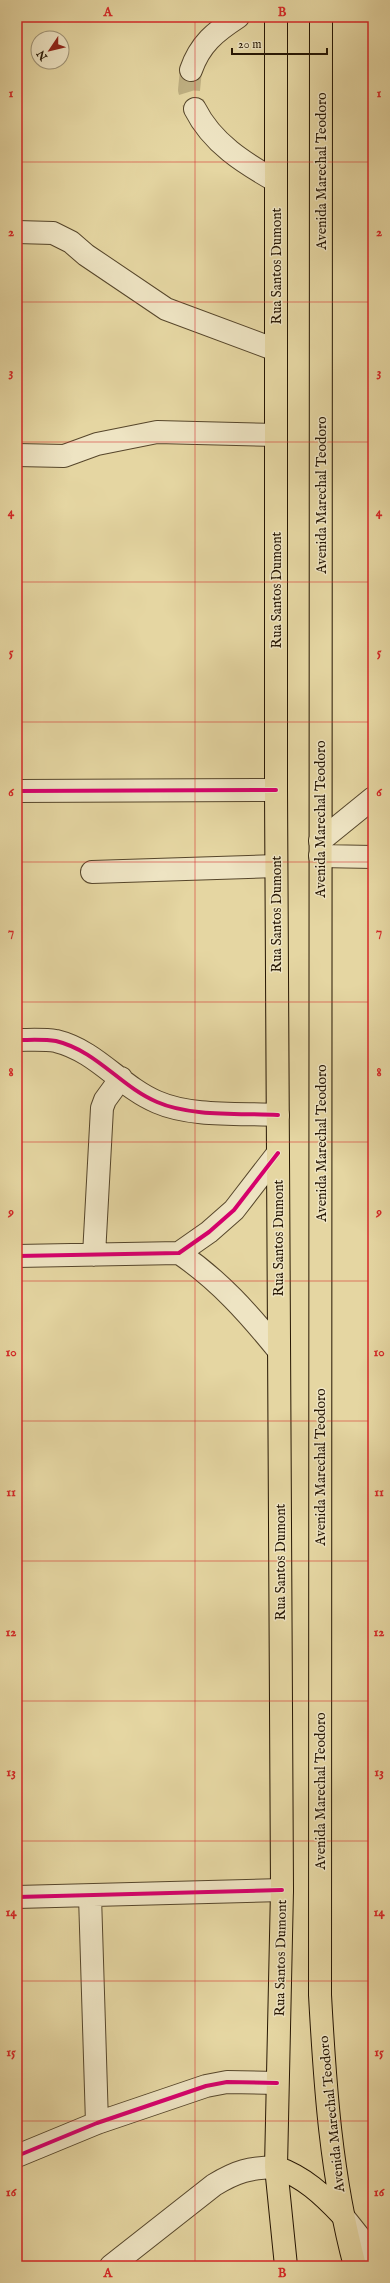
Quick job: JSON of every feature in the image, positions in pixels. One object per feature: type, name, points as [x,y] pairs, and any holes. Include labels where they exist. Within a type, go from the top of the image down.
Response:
[{"type":"main road","name":"Rua Santos Dumont","points":[[276,17],[276,866],[282,1890],[276,2167],[286,2266]]},
{"type":"main road","name":"Avenida Marechal Teodoro","points":[[321,17],[320,1995],[325,2089],[342,2214],[355,2266]]},
{"type":"main road","points":[[276,2167],[292,2173],[308,2183],[342,2214]]},
{"type":"street","points":[[191,70],[200,48],[220,28],[238,17]]},
{"type":"street","points":[[195,109],[214,137],[252,167],[276,181]]},
{"type":"street","points":[[17,232],[53,233],[71,242],[86,255],[166,309],[276,350]]},
{"type":"street","points":[[17,455],[64,456],[97,444],[157,432],[276,435]]},
{"type":"street","points":[[17,791],[276,790]]},
{"type":"street","points":[[320,848],[373,798]]},
{"type":"street","points":[[320,848],[373,857]]},
{"type":"street","points":[[92,872],[276,866]]},
{"type":"street","points":[[17,1040],[54,1041],[68,1044],[91,1056],[156,1102],[171,1108],[194,1111],[278,1115]]},
{"type":"street","points":[[94,1255],[102,1108],[105,1100],[121,1078]]},
{"type":"street","points":[[17,1256],[179,1253],[209,1232],[234,1210],[278,1153]]},
{"type":"street","points":[[179,1253],[202,1269],[228,1293],[249,1314],[279,1352]]},
{"type":"street","points":[[17,1897],[282,1890]]},
{"type":"street","points":[[90,1896],[97,2123]]},
{"type":"street","points":[[17,2156],[97,2123],[206,2086],[227,2082],[277,2083]]},
{"type":"street","points":[[111,2266],[223,2179],[251,2168],[276,2167]]},
{"type":"street","points":[[342,2214],[373,2254]]},
{"type":"tunnel","points":[[191,70],[189,90],[195,109]]},
{"type":"cycle path","points":[[17,791],[276,790]]},
{"type":"cycle path","points":[[17,1040],[51,1040],[71,1046],[96,1061],[132,1088],[157,1102],[170,1107],[200,1112],[278,1115]]},
{"type":"cycle path","points":[[17,1256],[179,1253],[209,1232],[234,1210],[278,1153]]},
{"type":"cycle path","points":[[17,1897],[282,1890]]},
{"type":"cycle path","points":[[17,2156],[97,2123],[206,2086],[227,2082],[277,2083]]}]
